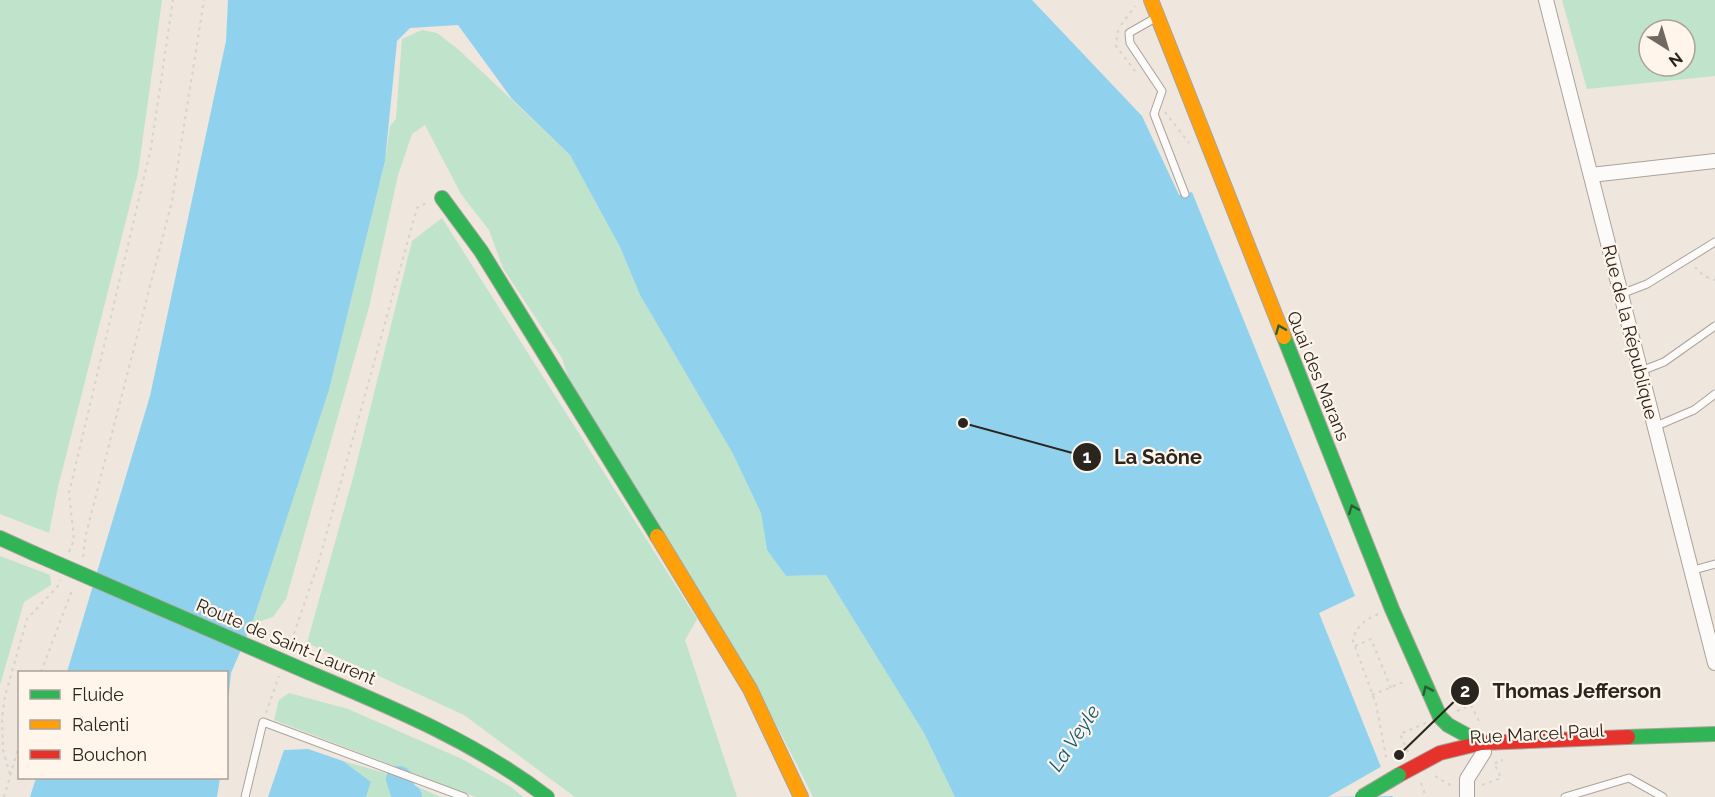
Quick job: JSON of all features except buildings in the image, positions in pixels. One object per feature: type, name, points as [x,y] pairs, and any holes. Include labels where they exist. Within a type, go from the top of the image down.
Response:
[{"type":"street","name":"Quai des Marans","points":[[1151,0],[1201,132],[1392,609],[1440,717],[1448,725],[1482,747]]},
{"type":"street","name":"Rue de la République","points":[[1546,0],[1715,663]]},
{"type":"street","points":[[1592,175],[1715,161]]},
{"type":"street","points":[[442,198],[458,215],[481,251],[709,619],[750,689],[801,797]]},
{"type":"street","name":"Route de Saint-Laurent","points":[[0,538],[463,741],[525,778],[548,797]]},
{"type":"street","name":"Rue Marcel Paul","points":[[1362,797],[1440,753],[1482,747],[1715,734]]},
{"type":"street","name":"Rue Marcel Paul","points":[[1482,747],[1715,745]]},
{"type":"street","points":[[1467,797],[1467,779],[1482,747]]},
{"type":"lane","points":[[1157,17],[1129,33],[1130,43],[1162,91],[1154,114],[1185,194]]},
{"type":"lane","points":[[1621,294],[1647,284],[1715,242]]},
{"type":"lane","points":[[1640,371],[1664,362],[1715,326]]},
{"type":"lane","points":[[1654,427],[1694,410],[1715,394]]},
{"type":"lane","points":[[1690,571],[1715,564]]},
{"type":"lane","points":[[245,797],[263,722],[464,797]]},
{"type":"lane","points":[[1564,797],[1629,778],[1664,797]]},
{"type":"path","points":[[67,558],[74,540],[69,493],[152,148],[173,0]]},
{"type":"path","points":[[81,562],[86,534],[172,201],[204,0]]},
{"type":"path","points":[[287,654],[318,564],[417,208],[442,198]]},
{"type":"path","points":[[1687,258],[1704,276],[1715,280]]},
{"type":"path","points":[[10,774],[3,750],[2,718],[6,696],[27,619],[58,586],[61,577]]},
{"type":"path","points":[[40,671],[75,581]]},
{"type":"path","points":[[1385,611],[1366,620],[1356,630],[1354,646],[1372,695],[1387,764]]},
{"type":"path","points":[[1354,646],[1371,639],[1391,688],[1372,695]]},
{"type":"path","points":[[263,722],[283,666]]},
{"type":"path","points":[[1410,758],[1400,734],[1428,722]]},
{"type":"path","points":[[4,797],[18,748]]},
{"type":"path","points":[[1428,776],[1438,776],[1450,783],[1454,789]]},
{"type":"path","points":[[1418,778],[1426,797]]},
{"type":"green space","points":[[0,0],[162,0],[138,173],[58,487],[49,533],[0,514]]},
{"type":"green space","points":[[1562,0],[1715,0],[1715,76],[1697,78],[1697,18],[1637,18],[1637,78],[1695,78],[1587,89]]},
{"type":"green space","points":[[422,30],[437,33],[459,50],[570,155],[620,247],[640,295],[733,454],[761,513],[767,550],[786,576],[826,575],[924,733],[955,797],[813,797],[728,639],[571,387],[562,358],[503,268],[489,230],[461,194],[425,125],[412,134],[398,175],[369,307],[286,599],[273,617],[252,624],[329,390],[385,161],[390,126],[396,119],[402,39]]},
{"type":"green space","points":[[442,218],[697,619],[685,640],[737,797],[575,797],[464,715],[307,643],[354,474],[412,241]]},
{"type":"green space","points":[[0,556],[50,575],[51,585],[24,602],[0,685]]},
{"type":"green space","points":[[289,693],[348,709],[462,759],[511,787],[523,797],[476,797],[274,720],[279,700]]},
{"type":"green space","points":[[343,761],[385,773],[441,797],[366,797],[371,782]]},
{"type":"water","points":[[228,0],[1032,0],[1142,116],[1179,195],[1192,192],[1355,596],[1319,613],[1393,797],[955,797],[924,733],[826,575],[786,576],[767,550],[761,513],[733,454],[640,295],[620,247],[570,155],[512,99],[458,25],[410,28],[397,41],[385,161],[329,390],[252,624],[231,673],[228,702],[228,671],[67,671],[150,396],[226,41]]},
{"type":"water","points":[[308,749],[343,761],[371,782],[366,797],[268,797],[284,750]]},
{"type":"water","points":[[36,779],[220,779],[217,797],[30,797]]},
{"type":"pier","points":[[1384,765],[1396,796],[1328,797]]},
{"type":"waterway","name":"La Veyle","points":[[399,779],[404,794],[409,797]]},
{"type":"traffic: fast","points":[[442,198],[481,251],[657,536]]},
{"type":"traffic: fast","points":[[1284,337],[1392,609],[1440,717],[1448,725],[1481,743]]},
{"type":"traffic: fast","points":[[0,538],[33,553]]},
{"type":"traffic: fast","points":[[33,553],[310,673]]},
{"type":"traffic: fast","points":[[310,673],[402,713],[462,743],[520,777],[547,797]]},
{"type":"traffic: fast","points":[[1628,737],[1715,734]]},
{"type":"traffic: fast","points":[[1362,797],[1399,775]]},
{"type":"traffic: slow","points":[[1151,0],[1284,337]]},
{"type":"traffic: slow","points":[[657,536],[750,689],[801,797]]},
{"type":"traffic: jam","points":[[1399,775],[1440,753],[1481,743],[1628,737]]},
{"type":"place","name":"La Saône","points":[[963,423]]},
{"type":"place","name":"Thomas Jefferson","points":[[1399,755]]}]
